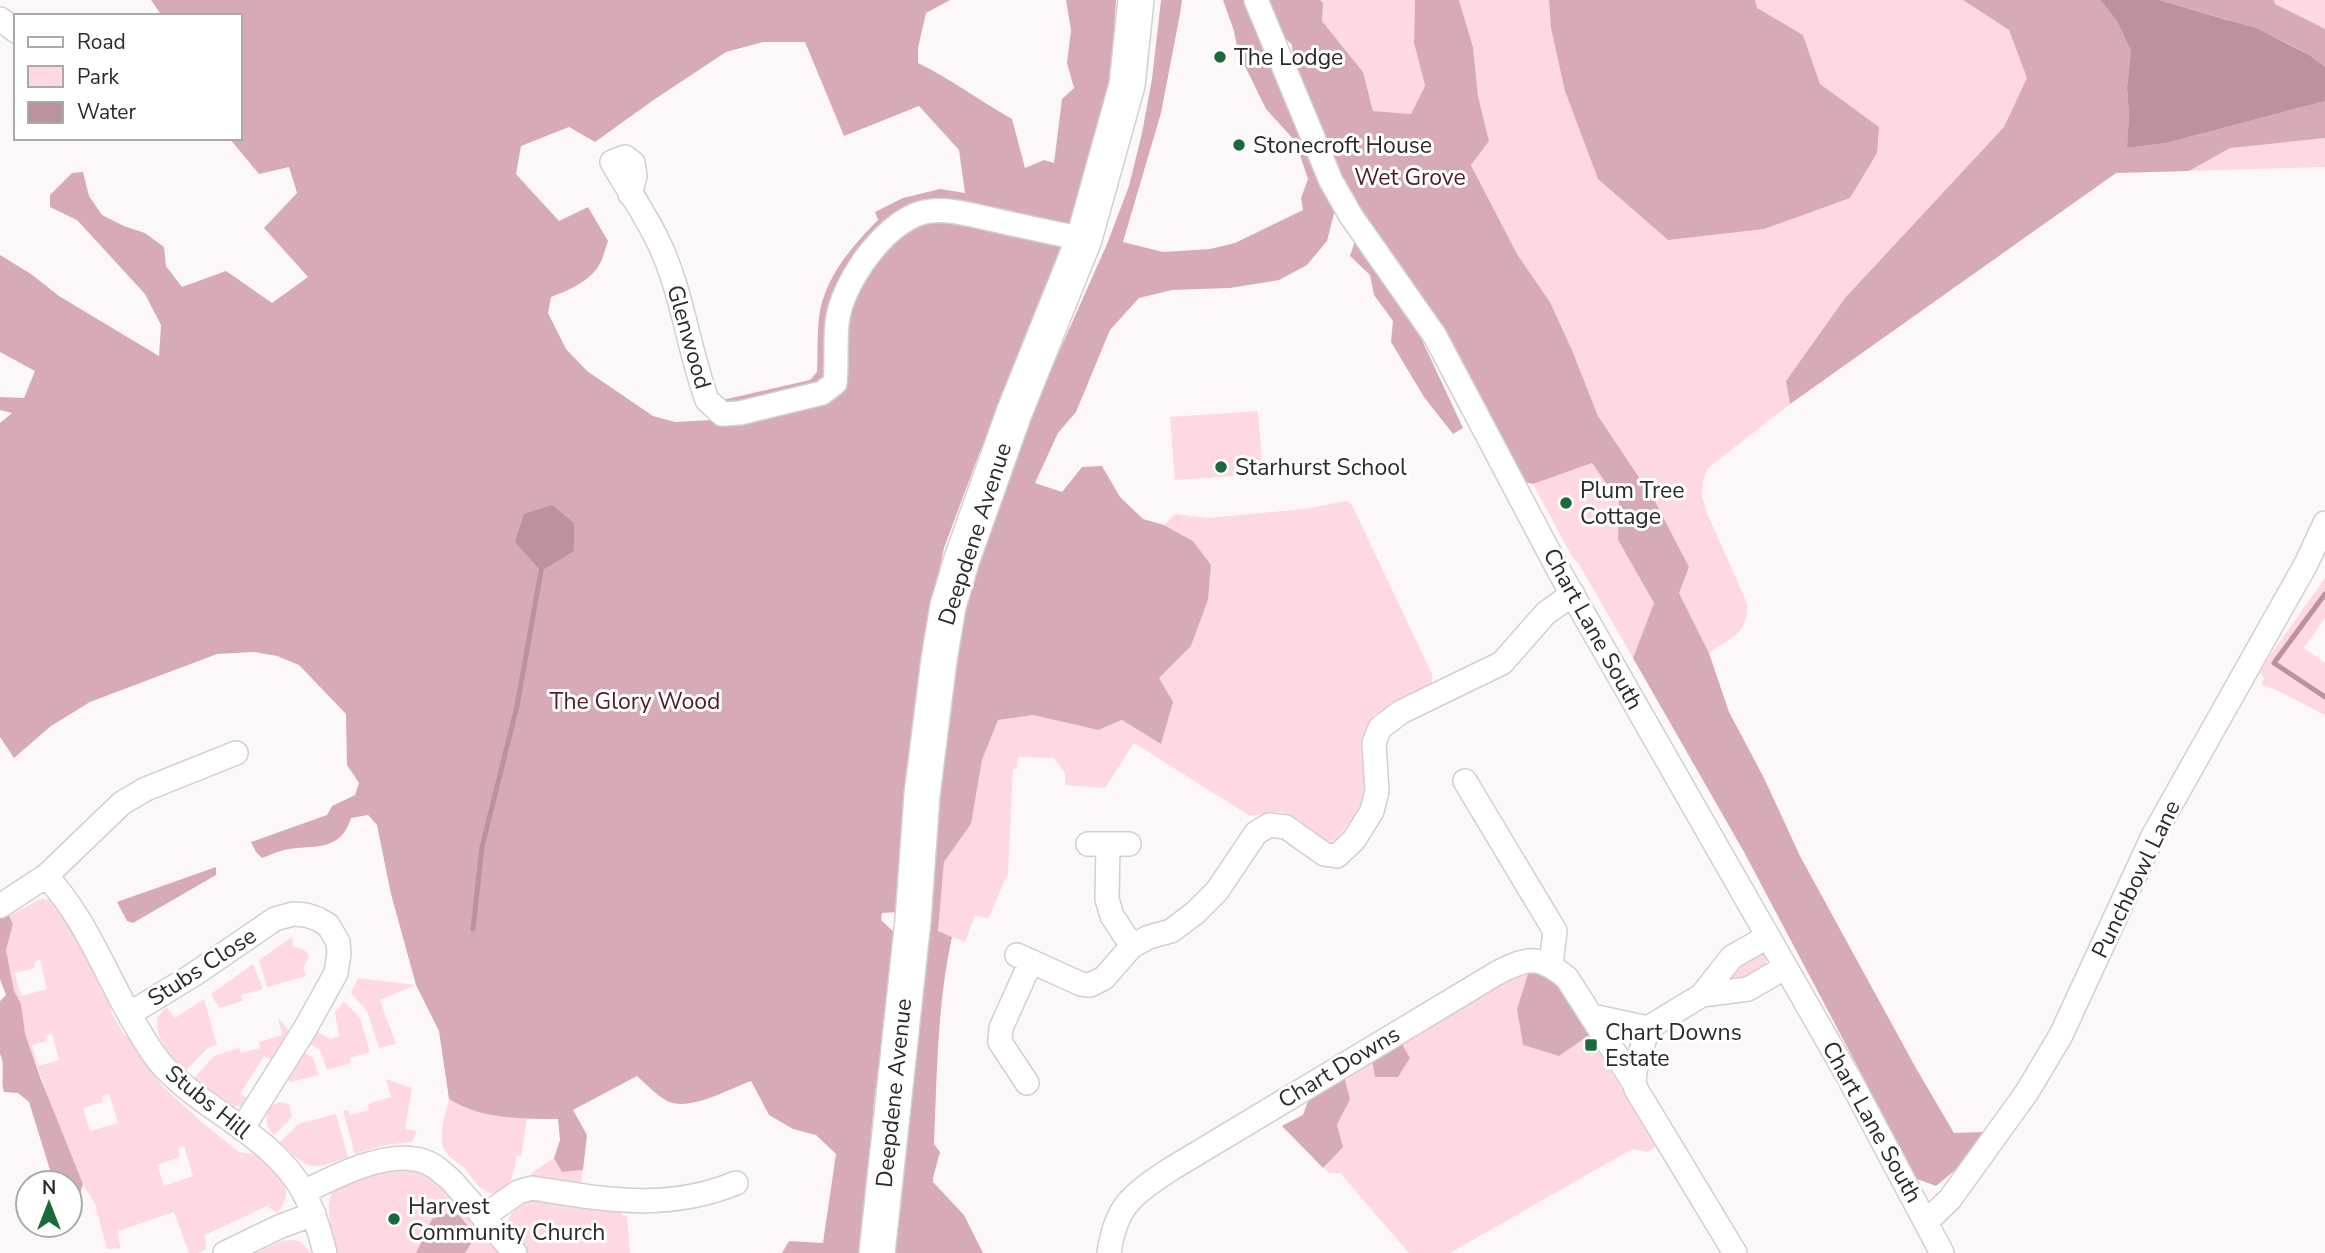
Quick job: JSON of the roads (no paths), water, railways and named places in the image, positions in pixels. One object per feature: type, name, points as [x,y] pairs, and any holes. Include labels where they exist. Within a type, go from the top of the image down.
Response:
[{"type":"highway","name":"Deepdene Avenue","points":[[877,1253],[913,920],[922,795],[948,606],[1014,413],[1084,239],[1127,85],[1136,0]]},
{"type":"street","name":"Chart Lane South","points":[[1256,0],[1331,181],[1351,216],[1435,337],[1573,594],[1849,1078],[1942,1253]]},
{"type":"street","name":"Glenwood","points":[[630,194],[663,253],[707,400],[722,414],[740,413],[822,393],[835,383],[837,322],[853,276],[870,253],[908,218],[930,210],[953,212],[1084,239]]},
{"type":"street","name":"Punchbowl Lane","points":[[1926,1222],[1958,1189],[2027,1092],[2061,1035],[2153,836],[2306,564],[2325,523]]},
{"type":"street","points":[[1027,1083],[1000,1042],[1001,1028],[1024,958],[1081,984],[1090,985],[1104,978],[1132,946],[1149,937],[1171,931],[1195,913],[1217,891],[1256,833],[1269,825],[1286,827],[1324,854],[1338,856],[1354,840],[1372,811],[1377,791],[1374,743],[1380,728],[1401,712],[1440,691],[1502,663],[1546,612],[1573,594]]},
{"type":"street","points":[[0,906],[46,876],[122,803],[146,789],[236,753]]},
{"type":"street","points":[[1465,781],[1555,931],[1551,965],[1567,978],[1592,1016],[1735,1253]]},
{"type":"street","points":[[1108,844],[1107,899],[1112,916],[1132,946]]},
{"type":"street","name":"Stubs Hill","points":[[46,876],[66,898],[150,1050],[177,1080],[242,1129],[290,1172],[304,1192],[314,1214],[325,1253]]},
{"type":"street","name":"Stubs Close","points":[[129,1014],[193,975],[275,919],[293,914],[318,919],[328,925],[338,942],[339,962],[329,987],[242,1129]]},
{"type":"street","points":[[1634,1083],[1648,1028],[1702,995],[1732,957],[1767,937]]},
{"type":"street","name":"Chart Downs","points":[[1109,1253],[1112,1229],[1124,1206],[1142,1188],[1171,1169],[1497,972],[1519,961],[1536,961],[1551,965]]},
{"type":"street","points":[[1702,995],[1748,989],[1784,968]]},
{"type":"street","points":[[1592,1016],[1648,1028]]},
{"type":"street","points":[[304,1192],[359,1167],[403,1158],[421,1160],[441,1171],[515,1253]]},
{"type":"street","points":[[484,1216],[518,1192],[532,1188],[622,1202],[673,1199],[720,1189],[736,1182]]},
{"type":"street","points":[[225,1253],[281,1226],[314,1214]]},
{"type":"water","points":[[2100,0],[2159,0],[2258,29],[2309,55],[2325,67],[2325,101],[2166,143],[2127,148],[2127,88],[2131,51],[2117,21]]},
{"type":"water","points":[[552,505],[574,523],[574,551],[541,571],[515,542],[524,514]]},
{"type":"waterway","points":[[473,929],[482,847],[517,706],[541,571]]},
{"type":"waterway","points":[[2325,594],[2274,663],[2325,697]]},
{"type":"place","name":"The Lodge","points":[[1220,57]]},
{"type":"place","name":"Stonecroft House","points":[[1239,145]]},
{"type":"place","name":"Starhurst School","points":[[1221,467]]},
{"type":"place","name":"Plum Tree Cottage","points":[[1566,503]]},
{"type":"place","name":"Chart Downs Estate","points":[[1591,1045]]},
{"type":"place","name":"Harvest Community Church","points":[[394,1219]]},
{"type":"park label","name":"Wet Grove","points":[[1410,177]]},
{"type":"park label","name":"The Glory Wood","points":[[635,701]]}]
